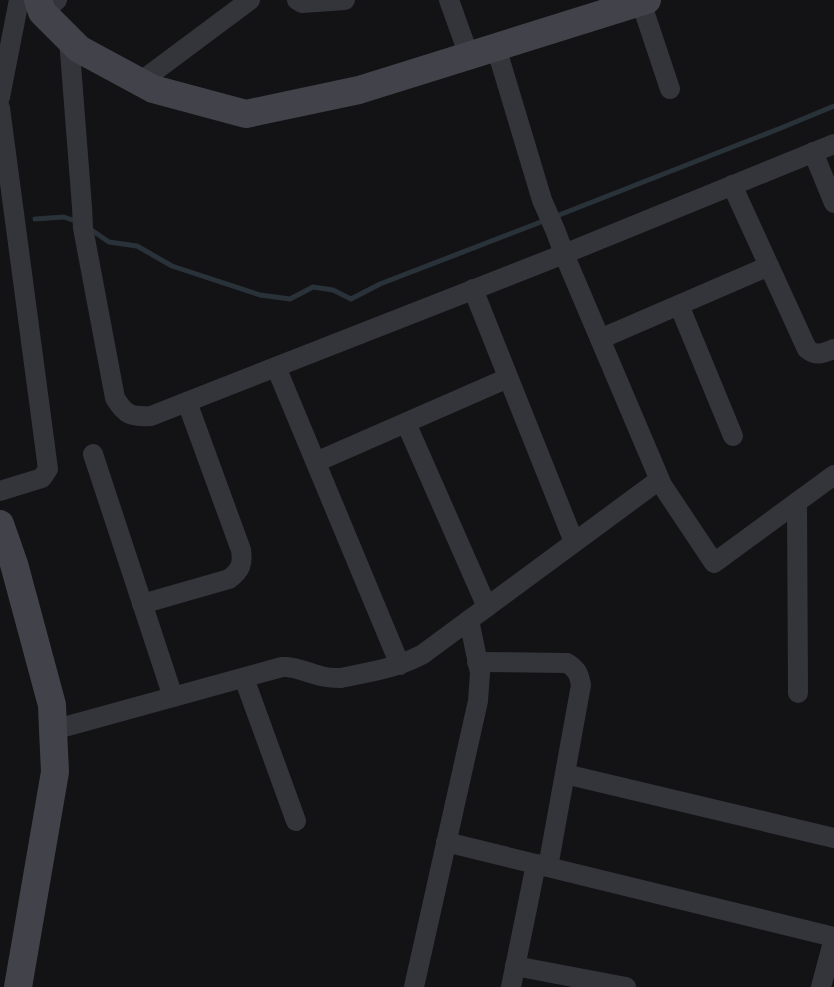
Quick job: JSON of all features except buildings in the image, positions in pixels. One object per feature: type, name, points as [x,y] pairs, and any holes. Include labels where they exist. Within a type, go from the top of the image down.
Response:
[{"type":"street","points":[[140,82],[250,0]]},
{"type":"street","points":[[297,0],[302,3],[345,0]]},
{"type":"street","points":[[449,0],[469,56]]},
{"type":"street","points":[[0,97],[39,3],[79,49],[152,89],[246,114],[359,90],[644,1],[670,89]]},
{"type":"street","points":[[69,39],[83,228],[115,398],[127,414],[138,417],[150,416],[187,402],[564,254],[834,144]]},
{"type":"street","points":[[496,48],[542,200],[564,254],[662,485],[714,563],[834,475]]},
{"type":"street","points":[[0,108],[48,469],[42,478],[0,491]]},
{"type":"street","points":[[813,152],[834,203]]},
{"type":"street","points":[[732,185],[807,349],[813,354],[834,349]]},
{"type":"street","points":[[600,339],[769,266]]},
{"type":"street","points":[[473,289],[574,542]]},
{"type":"street","points":[[679,305],[733,436]]},
{"type":"street","points":[[276,367],[400,665]]},
{"type":"street","points":[[316,462],[508,378]]},
{"type":"street","points":[[142,604],[229,579],[238,572],[242,561],[241,550],[187,402]]},
{"type":"street","points":[[406,423],[487,607]]},
{"type":"street","points":[[93,454],[173,697]]},
{"type":"street","points":[[53,730],[282,667],[292,667],[321,676],[341,678],[400,665],[423,654],[660,480]]},
{"type":"street","points":[[797,502],[798,694]]},
{"type":"street","points":[[0,524],[14,564],[52,705],[53,730],[54,772],[18,987]]},
{"type":"street","points":[[414,987],[478,700],[480,673],[469,620]]},
{"type":"street","points":[[477,662],[567,663],[574,667],[581,685],[565,774],[511,987]]},
{"type":"street","points":[[244,678],[296,821]]},
{"type":"street","points":[[565,774],[834,838]]},
{"type":"street","points":[[446,842],[834,937],[821,987]]},
{"type":"street","points":[[516,966],[626,987]]},
{"type":"waterway","points":[[554,217],[834,106]]},
{"type":"waterway","points":[[35,219],[64,217],[78,222]]},
{"type":"waterway","points":[[90,229],[109,242],[137,246],[172,266],[260,295],[290,299],[313,287],[333,290],[351,299],[380,284],[546,220]]}]
